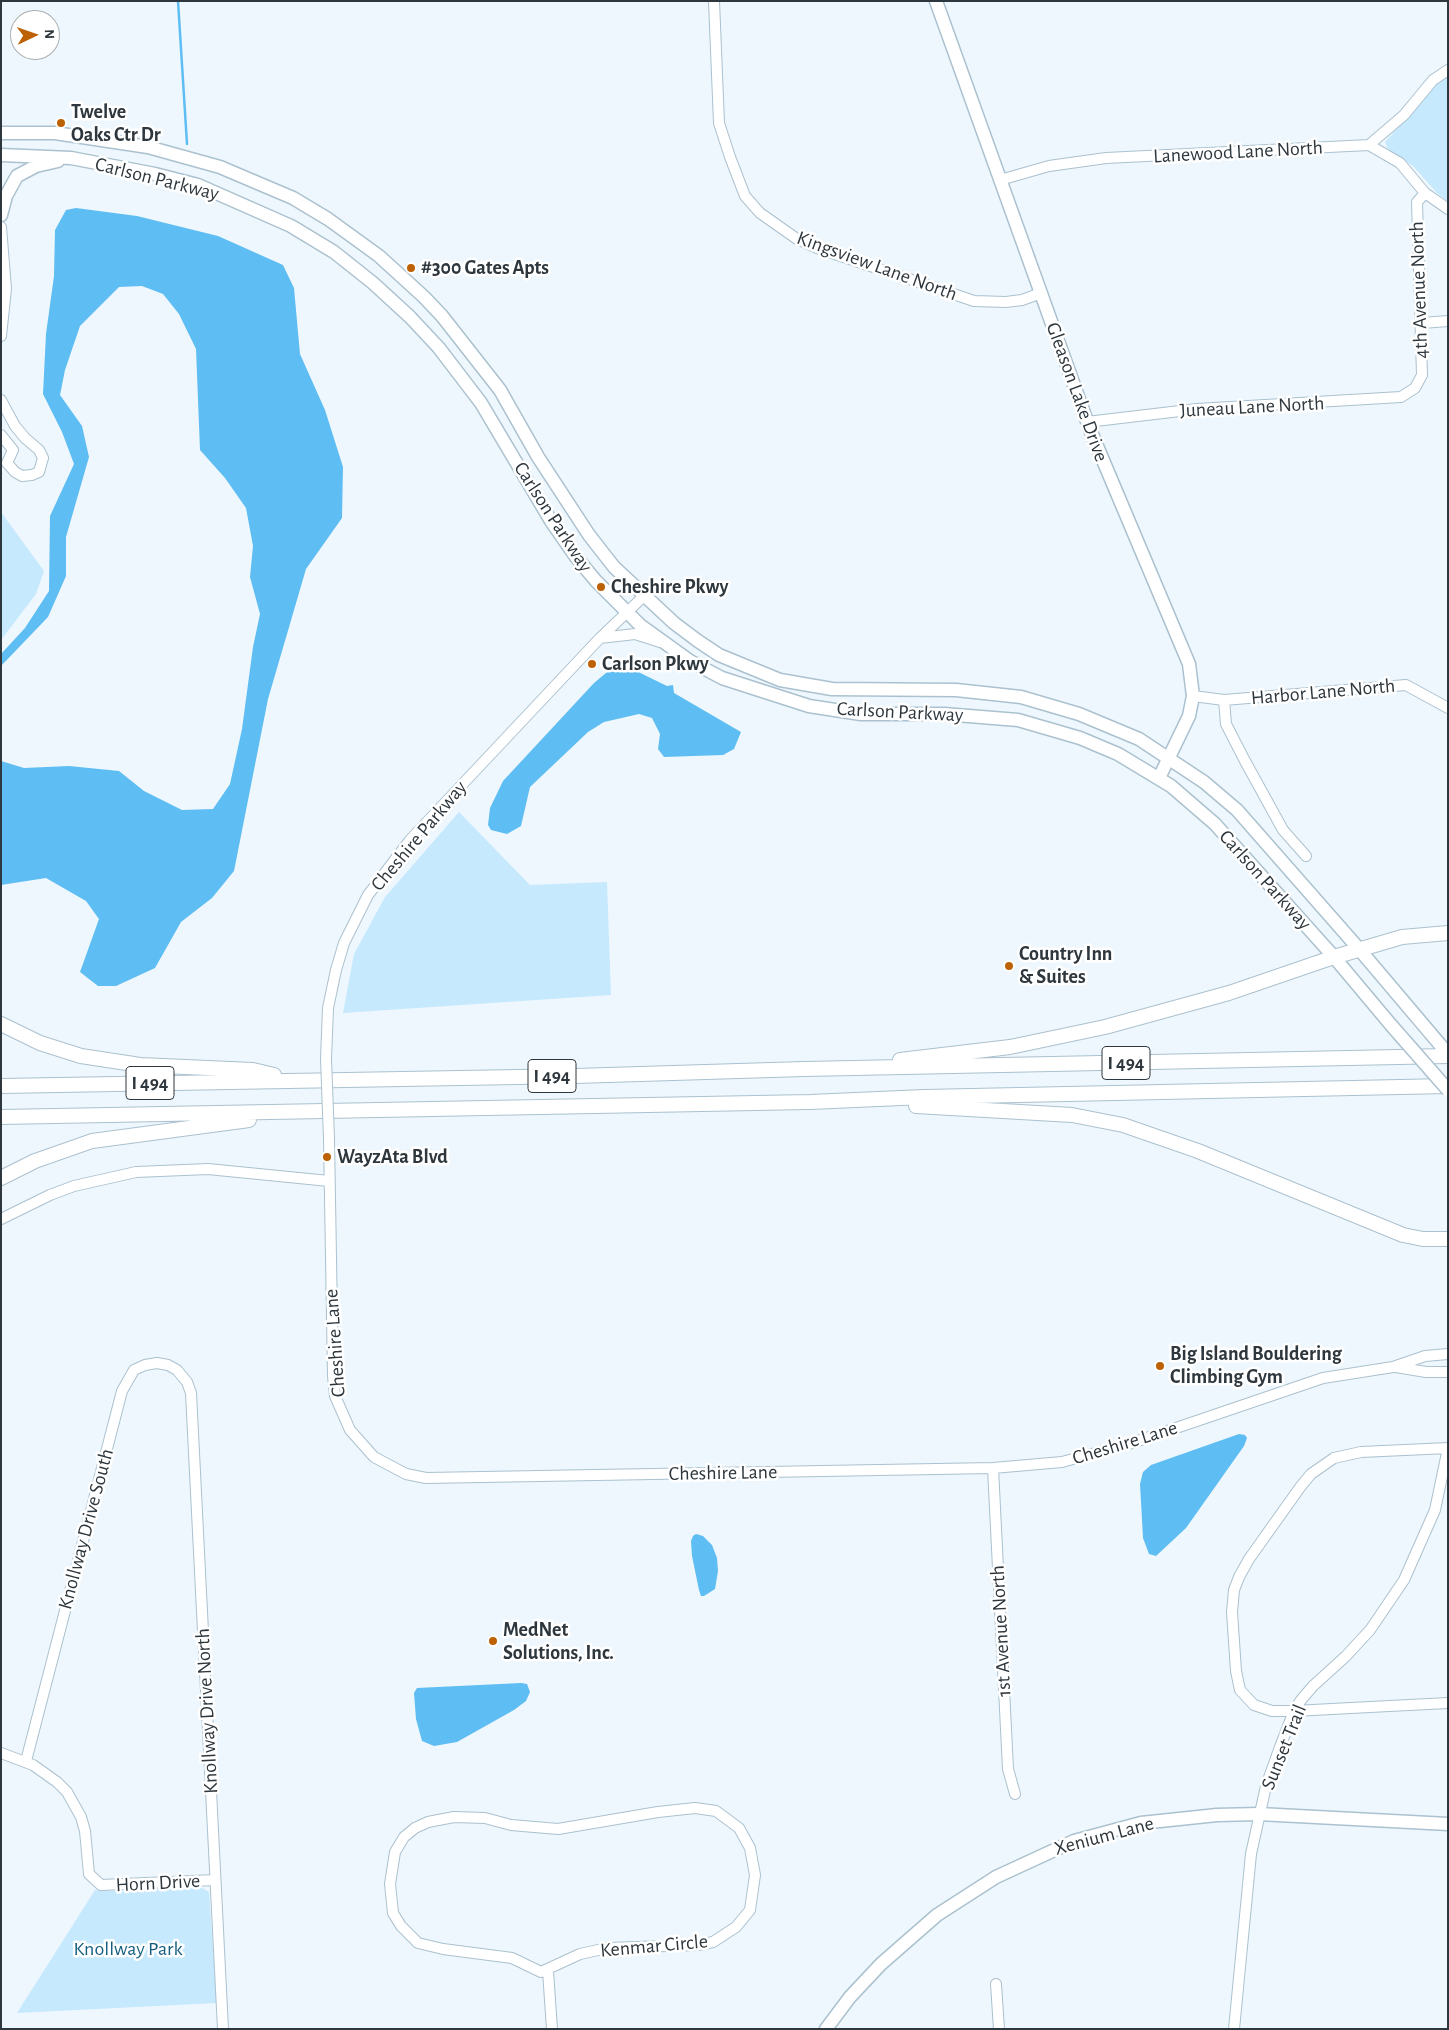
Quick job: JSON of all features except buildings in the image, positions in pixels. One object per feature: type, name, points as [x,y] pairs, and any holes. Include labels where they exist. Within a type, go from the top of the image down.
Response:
[{"type":"highway","points":[[804,1069],[903,1060],[1030,1044],[1191,1004],[1359,949],[1402,937],[1448,933]]},
{"type":"highway","points":[[1,1024],[40,1043],[81,1056],[140,1065],[253,1070],[299,1080]]},
{"type":"highway","name":"I 494","points":[[1,1086],[575,1076],[1448,1055]]},
{"type":"highway","name":"I 494","points":[[1,1117],[810,1102],[924,1097],[1448,1088]]},
{"type":"highway","points":[[810,1102],[1021,1111],[1091,1118],[1152,1133],[1403,1235],[1422,1239],[1448,1239]]},
{"type":"highway","points":[[1,1178],[35,1161],[92,1141],[311,1112]]},
{"type":"main road","name":"Gleason Lake Drive","points":[[936,1],[1087,422],[1130,528],[1184,650],[1192,676],[1193,696],[1189,716],[1159,778]]},
{"type":"main road","name":"Carlson Parkway","points":[[1,133],[55,133],[148,148],[220,167],[293,198],[328,219],[379,256],[424,296],[442,316],[500,390],[575,516],[614,567],[674,623],[719,656],[780,680],[832,689],[956,690],[1021,697],[1095,720],[1139,739],[1204,782],[1237,810],[1359,949],[1448,1055]]},
{"type":"main road","name":"Carlson Parkway","points":[[1,155],[71,158],[134,169],[198,185],[291,226],[334,252],[369,279],[410,318],[463,378],[576,557],[627,612],[665,643],[707,671],[787,700],[861,714],[944,714],[1018,720],[1080,738],[1118,754],[1159,778],[1215,824],[1448,1088]]},
{"type":"main road","points":[[1,216],[6,196],[17,176],[36,166],[71,158]]},
{"type":"main road","name":"Xenium Lane","points":[[826,2029],[858,1988],[918,1929],[961,1898],[1009,1870],[1074,1841],[1135,1824],[1184,1818],[1259,1814],[1448,1824]]},
{"type":"street","name":"Kingsview Lane North","points":[[714,1],[719,123],[745,196],[760,214],[797,239],[818,248],[974,301],[1006,302],[1022,300],[1041,293]]},
{"type":"street","points":[[1448,70],[1433,80],[1404,115],[1369,145],[1400,163],[1425,193],[1448,209]]},
{"type":"street","name":"Lanewood Lane North","points":[[1000,180],[1049,166],[1106,158],[1369,145]]},
{"type":"street","name":"4th Avenue North","points":[[1415,388],[1422,375],[1422,322],[1417,202],[1425,193]]},
{"type":"street","points":[[1,227],[6,289],[1,336]]},
{"type":"street","points":[[1422,322],[1448,321]]},
{"type":"street","name":"Juneau Lane North","points":[[1087,422],[1197,409],[1401,398],[1415,388]]},
{"type":"street","points":[[1,400],[7,413],[25,438],[39,450],[43,458],[38,472],[22,476],[15,472],[7,463],[13,450],[25,438]]},
{"type":"street","points":[[1,435],[13,450]]},
{"type":"street","name":"Cheshire Parkway","points":[[329,1139],[326,1059],[328,1008],[344,943],[368,896],[410,840],[600,638],[644,596]]},
{"type":"street","points":[[600,638],[634,634],[665,643]]},
{"type":"street","name":"Harbor Lane North","points":[[1193,696],[1224,700],[1406,685],[1448,708]]},
{"type":"street","points":[[1224,700],[1226,724],[1240,753],[1283,830],[1306,856]]},
{"type":"street","name":"Cheshire Lane","points":[[329,1139],[333,1376],[335,1396],[346,1422],[361,1445],[390,1467],[426,1478],[993,1468],[1062,1462],[1096,1454],[1323,1378],[1393,1366],[1425,1356],[1448,1354]]},
{"type":"street","points":[[1,1219],[50,1195],[74,1186],[136,1172],[208,1169],[329,1181]]},
{"type":"street","name":"Knollway Drive South","points":[[26,1761],[122,1391],[134,1370],[145,1365],[158,1363],[168,1365],[177,1370],[187,1382],[191,1393]]},
{"type":"street","name":"Cheshire Lane","points":[[1393,1366],[1426,1372],[1448,1372]]},
{"type":"street","name":"Knollway Drive North","points":[[191,1393],[223,2029]]},
{"type":"street","points":[[1448,1448],[1354,1453],[1334,1458],[1322,1465],[1301,1486],[1245,1566],[1234,1590],[1232,1612],[1236,1678],[1243,1695],[1254,1705],[1268,1711],[1448,1703]]},
{"type":"street","name":"Sunset Trail","points":[[1234,2029],[1244,1910],[1259,1814],[1266,1786],[1294,1711],[1313,1686],[1366,1635],[1402,1585],[1421,1546],[1435,1510],[1448,1448]]},
{"type":"street","name":"1st Avenue North","points":[[993,1468],[1008,1769],[1015,1794]]},
{"type":"street","name":"Horn Drive","points":[[1,1753],[26,1761],[57,1782],[75,1804],[85,1831],[89,1874],[94,1881],[109,1886],[215,1880]]},
{"type":"street","name":"Kenmar Circle","points":[[695,1808],[716,1811],[731,1820],[746,1837],[755,1875],[753,1897],[750,1910],[724,1936],[713,1942],[698,1945],[607,1948],[580,1954],[548,1971],[541,1972],[523,1962],[501,1955],[429,1947],[418,1943],[393,1913],[390,1900],[390,1884],[395,1852],[404,1837],[415,1828],[428,1822],[454,1817],[484,1818],[511,1825],[558,1829],[658,1812],[695,1808]]},
{"type":"street","points":[[548,1971],[552,2029]]},
{"type":"street","points":[[996,1984],[999,2029]]},
{"type":"green space","points":[[1448,76],[1448,202],[1437,193],[1413,166],[1388,149],[1385,142],[1439,82]]},
{"type":"green space","points":[[1,512],[44,571],[36,594],[1,640]]},
{"type":"green space","points":[[459,812],[530,885],[607,882],[611,995],[343,1013],[354,954],[385,897]]},
{"type":"green space","name":"Knollway Park","points":[[202,1888],[209,1892],[217,2003],[17,2013],[95,1890]]},
{"type":"water","points":[[76,208],[137,216],[218,236],[283,265],[294,288],[300,354],[325,410],[343,467],[342,518],[306,569],[268,699],[234,871],[212,898],[181,922],[155,968],[116,986],[98,986],[80,972],[99,919],[86,901],[46,878],[1,885],[1,761],[24,768],[69,766],[119,771],[144,791],[182,810],[213,809],[230,784],[242,729],[253,647],[260,614],[250,577],[253,546],[246,508],[225,478],[200,450],[196,349],[179,314],[163,294],[142,286],[119,287],[80,326],[65,370],[60,395],[82,426],[89,457],[66,537],[66,576],[48,617],[1,666],[1,654],[25,628],[49,591],[50,516],[74,464],[62,432],[43,394],[46,334],[54,276],[55,230],[66,210]]},
{"type":"water","points":[[617,667],[630,668],[667,686],[673,685],[674,693],[741,732],[734,749],[723,755],[664,757],[658,749],[660,734],[652,718],[639,714],[604,722],[588,732],[530,787],[521,826],[507,834],[491,830],[488,825],[490,808],[503,781],[594,683]]},
{"type":"water","points":[[1239,1434],[1245,1435],[1247,1438],[1244,1446],[1186,1528],[1156,1556],[1149,1554],[1143,1538],[1140,1484],[1143,1472],[1151,1465]]},
{"type":"water","points":[[696,1534],[703,1536],[712,1545],[717,1558],[718,1571],[715,1589],[704,1596],[701,1596],[699,1590],[692,1556],[691,1541]]},
{"type":"water","points":[[527,1684],[530,1692],[526,1701],[514,1710],[457,1742],[434,1746],[422,1741],[416,1719],[414,1693],[417,1688]]},
{"type":"waterway","points":[[178,1],[187,144]]},
{"type":"place","name":"Twelve Oaks Ctr Dr","points":[[61,123]]},
{"type":"place","name":"#300 Gates Apts","points":[[411,268]]},
{"type":"place","name":"Cheshire Pkwy","points":[[601,587]]},
{"type":"place","name":"Carlson Pkwy","points":[[592,664]]},
{"type":"place","name":"Country Inn & Suites","points":[[1009,966]]},
{"type":"place","name":"WayzAta Blvd","points":[[327,1157]]},
{"type":"place","name":"Big Island Bouldering Climbing Gym","points":[[1160,1366]]},
{"type":"place","name":"MedNet Solutions, Inc.","points":[[493,1641]]}]
